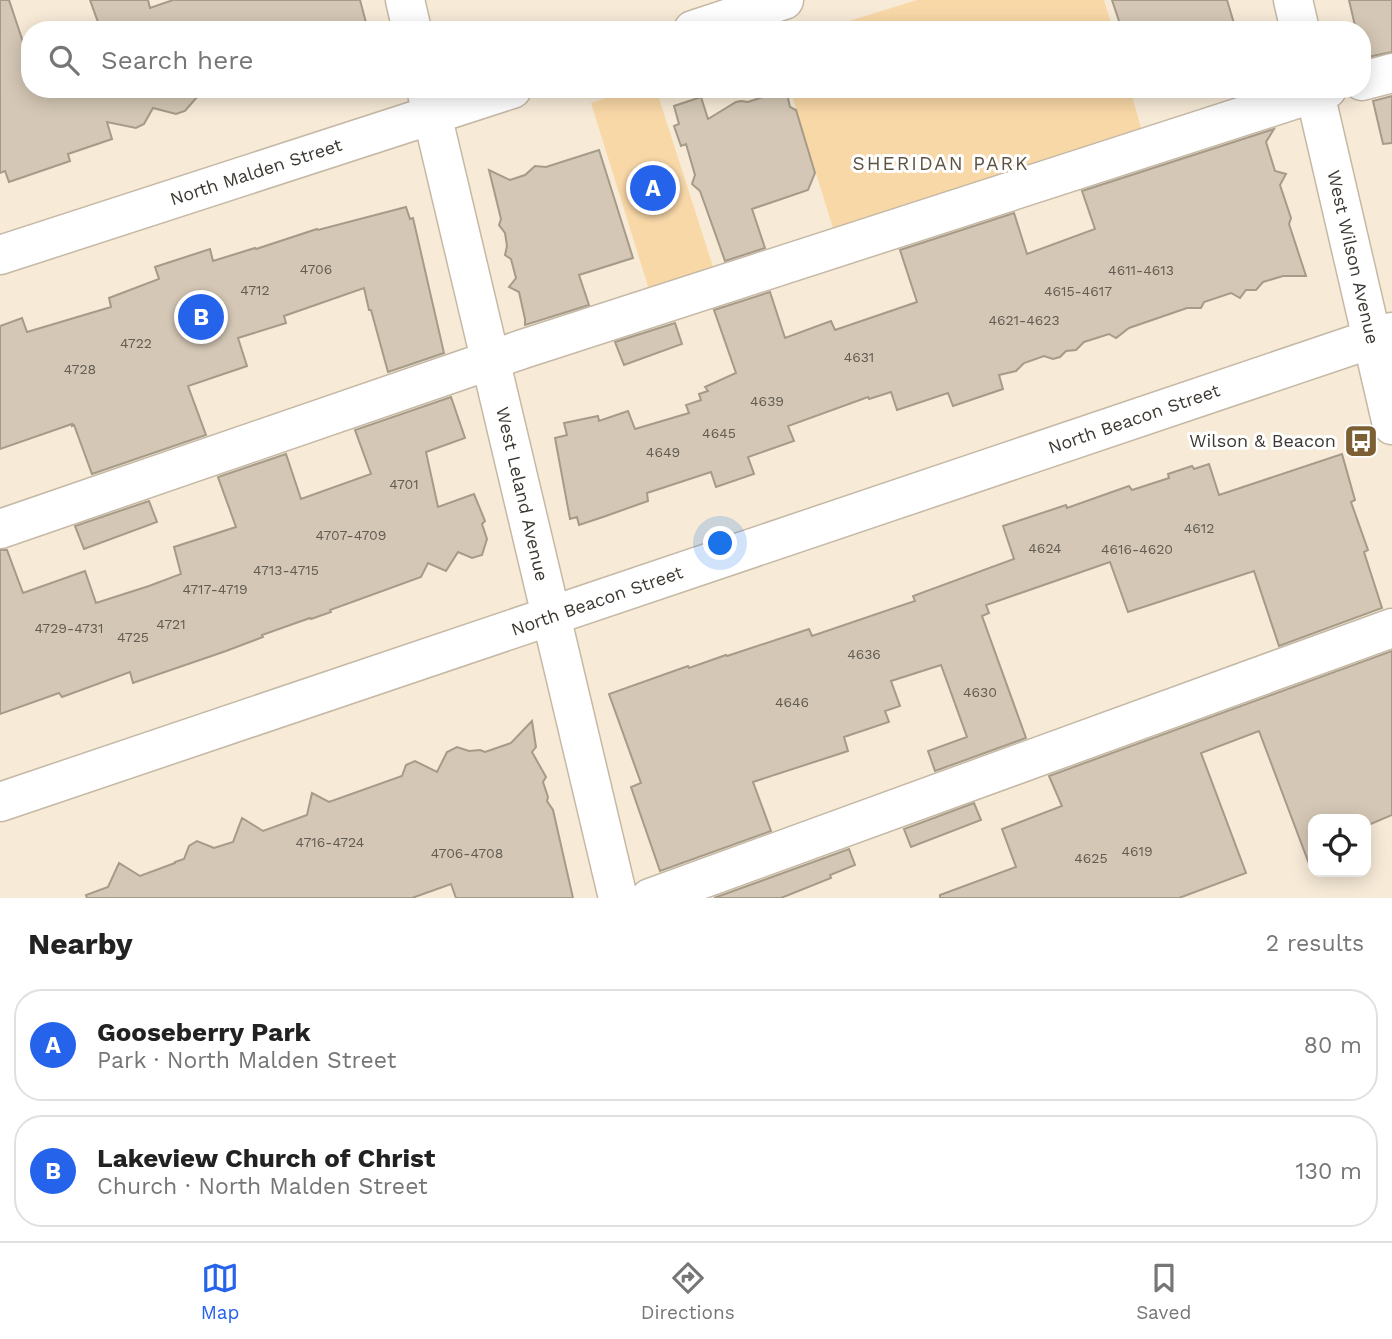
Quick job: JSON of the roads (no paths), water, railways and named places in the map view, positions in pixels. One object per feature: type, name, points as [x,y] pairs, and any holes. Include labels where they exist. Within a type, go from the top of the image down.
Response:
[{"type":"street","points":[[405,0],[410,21]]},
{"type":"street","points":[[720,21],[784,0]]},
{"type":"street","points":[[1293,0],[1298,21]]},
{"type":"street","points":[[1371,78],[1392,73]]},
{"type":"street","name":"North Malden Street","points":[[0,255],[429,102],[455,98]]},
{"type":"street","points":[[0,529],[490,360],[1293,98]]},
{"type":"street","name":"West Wilson Avenue","points":[[1320,98],[1382,335],[1392,425]]},
{"type":"street","name":"West Leland Avenue","points":[[429,102],[618,898]]},
{"type":"street","name":"North Beacon Street","points":[[0,803],[1382,335]]},
{"type":"street","points":[[650,898],[1392,628]]},
{"type":"place","name":"Gooseberry Park","points":[[653,188]]},
{"type":"place","name":"Lakeview Church of Christ","points":[[201,317]]},
{"type":"place","name":"Wilson & Beacon","points":[[1361,441]]},
{"type":"district","name":"SHERIDAN PARK","points":[[941,163]]}]
